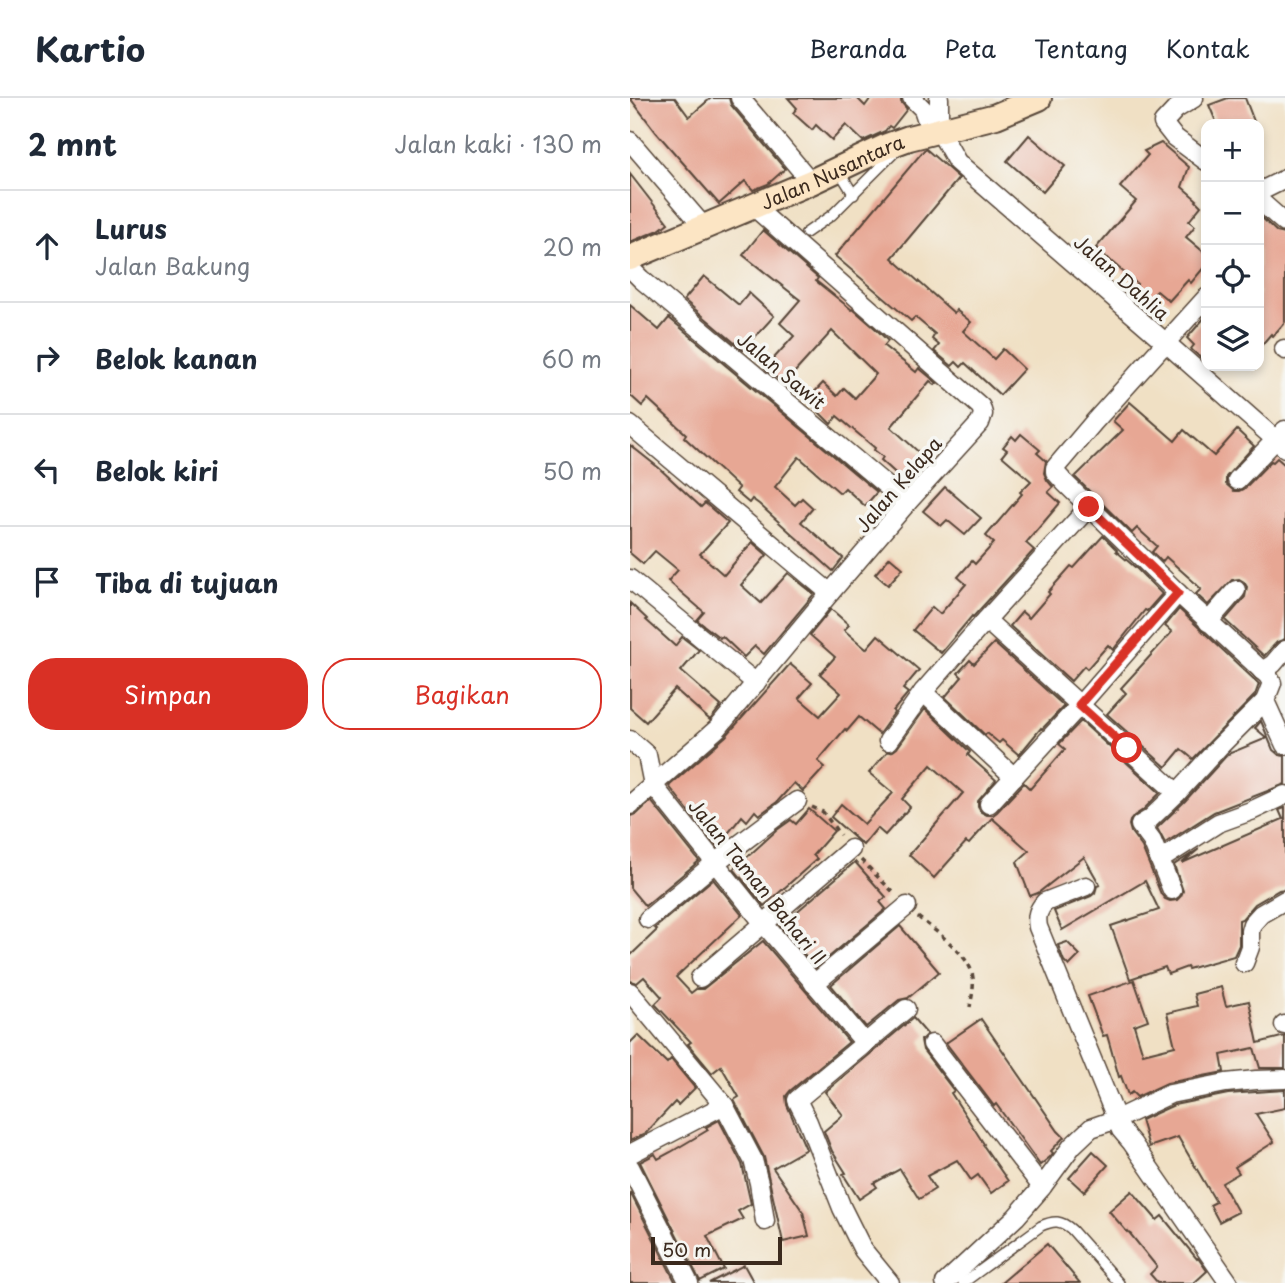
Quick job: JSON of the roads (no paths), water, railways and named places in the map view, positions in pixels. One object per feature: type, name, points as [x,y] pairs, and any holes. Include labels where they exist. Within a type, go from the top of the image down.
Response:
[{"type":"main road","name":"Jalan Nusantara","points":[[630,258],[811,182],[887,146],[996,116],[1039,98]]},
{"type":"street","points":[[740,98],[811,182]]},
{"type":"street","name":"Jalan Dahlia","points":[[912,98],[923,109],[927,134],[957,162],[1282,439]]},
{"type":"street","points":[[927,134],[939,98]]},
{"type":"street","points":[[1194,98],[1176,109],[1163,123],[1174,137],[1201,157]]},
{"type":"street","points":[[630,141],[704,227]]},
{"type":"street","points":[[1264,189],[1285,179]]},
{"type":"street","points":[[1264,204],[1285,223]]},
{"type":"street","name":"Jalan Kelapa","points":[[630,805],[718,728],[907,503],[980,423],[982,414],[981,407],[753,206]]},
{"type":"street","name":"Jalan Sawit","points":[[630,268],[907,503]]},
{"type":"street","points":[[1201,303],[1060,460],[1055,472],[1208,622],[1273,680]]},
{"type":"street","points":[[630,425],[830,593]]},
{"type":"street","points":[[1237,480],[1282,439]]},
{"type":"street","points":[[888,741],[923,692],[1089,507]]},
{"type":"street","points":[[630,579],[756,683]]},
{"type":"street","points":[[1208,622],[1236,590]]},
{"type":"street","points":[[989,804],[1178,593]]},
{"type":"street","points":[[986,620],[1177,793]]},
{"type":"street","points":[[1172,890],[1152,841],[1140,825],[1177,793],[1265,701],[1273,680],[1273,664],[1285,650]]},
{"type":"street","points":[[923,692],[1014,777]]},
{"type":"street","points":[[1265,701],[1285,745]]},
{"type":"street","name":"Jalan Taman Bahari II","points":[[630,740],[647,755],[653,785],[764,924],[865,1043]]},
{"type":"street","points":[[1160,860],[1218,823],[1285,795]]},
{"type":"street","points":[[648,919],[716,862],[797,801]]},
{"type":"street","points":[[700,978],[851,849]]},
{"type":"street","points":[[1086,886],[1045,902],[1036,918],[1038,927],[1121,1130],[1229,1283]]},
{"type":"street","points":[[1244,963],[1250,947],[1252,924],[1261,914],[1285,900]]},
{"type":"street","points":[[814,984],[907,906]]},
{"type":"street","points":[[633,1003],[724,1105],[753,1160],[765,1220]]},
{"type":"street","points":[[890,1283],[863,1250],[842,1208],[797,1100],[906,1009]]},
{"type":"street","points":[[932,1044],[1042,1187]]},
{"type":"street","points":[[945,1283],[1016,1217],[1072,1146],[1091,1128],[1170,1094],[1236,1082],[1285,1079]]},
{"type":"street","points":[[630,1154],[724,1105]]},
{"type":"street","points":[[630,1167],[689,1283]]},
{"type":"lane","points":[[806,233],[832,215],[927,134]]},
{"type":"lane","points":[[838,170],[854,195]]},
{"type":"lane","points":[[963,1283],[1041,1226],[1055,1221],[1072,1230],[1119,1283]]}]
